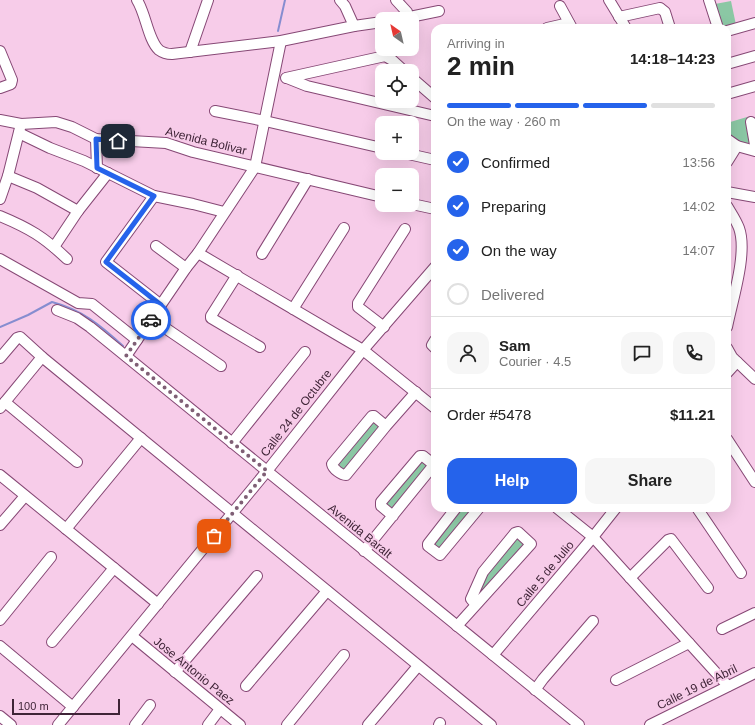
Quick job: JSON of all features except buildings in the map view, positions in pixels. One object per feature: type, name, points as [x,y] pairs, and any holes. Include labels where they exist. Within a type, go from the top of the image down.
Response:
[{"type":"street","points":[[137,0],[142,9],[151,37],[159,50],[164,53],[172,54],[281,41],[375,23]]},
{"type":"street","points":[[190,52],[208,0]]},
{"type":"street","points":[[340,0],[345,6],[354,26]]},
{"type":"street","points":[[396,0],[407,12]]},
{"type":"street","points":[[608,0],[623,24]]},
{"type":"street","points":[[712,0],[717,24]]},
{"type":"street","points":[[560,6],[570,24]]},
{"type":"street","points":[[619,17],[660,8],[665,12],[669,24]]},
{"type":"street","points":[[419,15],[438,12]]},
{"type":"street","points":[[731,30],[755,23]]},
{"type":"street","points":[[126,356],[256,167],[281,41]]},
{"type":"street","points":[[731,58],[755,50]]},
{"type":"street","points":[[0,51],[12,80],[11,84],[0,88]]},
{"type":"street","points":[[273,80],[385,56],[396,64]]},
{"type":"street","points":[[731,59],[755,56]]},
{"type":"street","points":[[287,78],[307,86],[431,115]]},
{"type":"street","points":[[419,84],[431,95]]},
{"type":"street","points":[[731,93],[755,86]]},
{"type":"street","points":[[215,111],[375,146]]},
{"type":"street","name":"Avenida Bolivar","points":[[0,120],[20,129],[56,122],[72,127],[96,139],[166,143],[194,152],[375,195]]},
{"type":"street","points":[[750,122],[755,145]]},
{"type":"street","points":[[0,199],[8,176],[20,129],[50,148],[84,161],[154,196],[224,212]]},
{"type":"street","points":[[96,139],[97,168]]},
{"type":"street","points":[[731,142],[737,146],[755,151]]},
{"type":"street","points":[[731,156],[737,146]]},
{"type":"street","points":[[419,156],[431,159]]},
{"type":"street","points":[[54,247],[78,211],[108,173]]},
{"type":"street","points":[[8,176],[37,188],[78,211]]},
{"type":"street","points":[[262,254],[308,179]]},
{"type":"street","points":[[731,193],[755,197]]},
{"type":"street","points":[[154,196],[106,262],[161,305]]},
{"type":"street","points":[[419,206],[431,208]]},
{"type":"street","points":[[731,213],[741,235],[741,257],[731,307]]},
{"type":"street","points":[[0,216],[26,227],[40,236],[67,259]]},
{"type":"street","points":[[731,225],[734,236],[735,256],[731,278]]},
{"type":"street","points":[[293,309],[344,228]]},
{"type":"street","points":[[384,327],[358,307],[358,303],[405,229]]},
{"type":"street","points":[[156,246],[186,268]]},
{"type":"street","points":[[198,253],[238,275],[363,350],[431,405]]},
{"type":"street","points":[[0,259],[78,303],[92,304],[137,340]]},
{"type":"street","name":"Calle 24 de Octubre","points":[[58,725],[233,513],[363,350],[431,272]]},
{"type":"street","points":[[238,275],[210,316],[260,347]]},
{"type":"street","name":"Avenida Baralt","points":[[57,310],[77,318],[126,356],[579,725]]},
{"type":"street","points":[[152,319],[221,366]]},
{"type":"street","points":[[0,358],[18,337],[491,725]]},
{"type":"street","points":[[232,443],[305,352]]},
{"type":"street","points":[[731,354],[755,379]]},
{"type":"street","points":[[42,357],[3,405],[77,462]]},
{"type":"street","points":[[731,369],[737,362]]},
{"type":"street","points":[[386,426],[372,416],[332,464],[333,467],[343,475],[346,475],[416,392]]},
{"type":"street","points":[[66,529],[141,438]]},
{"type":"street","points":[[731,445],[755,482]]},
{"type":"street","points":[[393,516],[381,506],[381,502],[420,456],[423,456],[431,462]]},
{"type":"street","points":[[364,551],[431,468]]},
{"type":"street","points":[[0,475],[158,604]]},
{"type":"street","points":[[0,525],[25,496]]},
{"type":"street","points":[[453,512],[428,544],[428,546],[440,555],[475,512]]},
{"type":"street","points":[[563,512],[593,537],[728,686]]},
{"type":"street","name":"Calle 5 de Julio","points":[[493,655],[613,512]]},
{"type":"street","points":[[700,512],[741,573]]},
{"type":"street","points":[[457,626],[476,605],[531,544],[518,532],[515,533],[483,572],[471,599],[476,605]]},
{"type":"street","points":[[630,578],[668,540],[671,539],[708,588]]},
{"type":"street","points":[[0,620],[51,556]]},
{"type":"street","points":[[52,642],[114,568]]},
{"type":"street","points":[[176,672],[257,576]]},
{"type":"street","points":[[246,686],[328,591]]},
{"type":"street","points":[[722,629],[755,613]]},
{"type":"street","points":[[536,690],[543,679],[593,621]]},
{"type":"street","name":"Jose Antonio Paez","points":[[132,636],[240,725]]},
{"type":"street","points":[[616,680],[689,643]]},
{"type":"street","points":[[0,646],[73,707]]},
{"type":"street","points":[[287,725],[344,655]]},
{"type":"street","points":[[368,725],[418,666]]},
{"type":"street","name":"Calle 19 de Abril","points":[[650,725],[755,673]]},
{"type":"street","points":[[135,725],[150,705]]},
{"type":"street","points":[[208,725],[220,709]]},
{"type":"street","points":[[0,716],[11,725]]},
{"type":"green space","points":[[731,1],[736,25],[731,26],[731,24],[722,24],[715,4]]},
{"type":"green space","points":[[747,117],[753,148],[731,140],[731,122]]},
{"type":"green space","points":[[373,419],[382,427],[344,471],[335,465]]},
{"type":"green space","points":[[422,459],[430,466],[393,512],[384,504]]},
{"type":"green space","points":[[457,512],[472,512],[440,551],[431,544]]},
{"type":"green space","points":[[518,536],[527,544],[477,599],[475,598],[485,576]]},
{"type":"waterway","points":[[278,31],[285,0]]},
{"type":"waterway","points":[[0,327],[28,315],[52,302],[63,305],[82,314],[106,331],[123,346]]},
{"type":"way so far","points":[[151,320],[126,356],[267,471],[214,536]]},
{"type":"route","points":[[118,141],[96,139],[97,168],[154,196],[106,263],[161,305],[151,320]]}]
